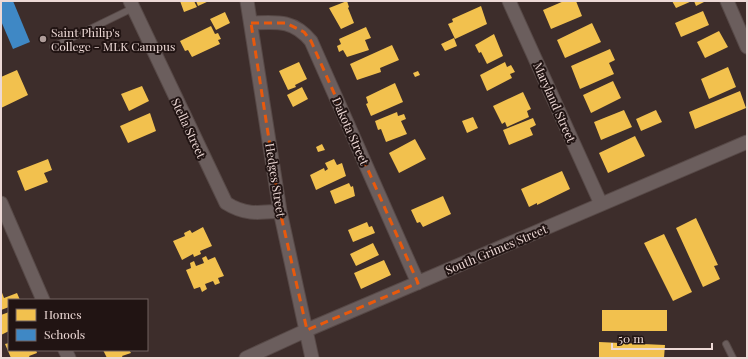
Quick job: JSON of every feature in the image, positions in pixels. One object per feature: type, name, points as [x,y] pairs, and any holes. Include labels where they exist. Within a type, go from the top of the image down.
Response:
[{"type":"street","name":"Hedges Street","points":[[247,1],[280,211],[312,358]]},
{"type":"street","name":"Maryland Street","points":[[509,1],[601,204]]},
{"type":"street","points":[[727,1],[747,47]]},
{"type":"street","name":"Stella Street","points":[[132,4],[226,204],[238,211],[256,214],[280,211]]},
{"type":"street","name":"Dakota Street","points":[[251,23],[286,23],[295,26],[304,32],[311,41],[418,283]]},
{"type":"street","name":"South Grimes Street","points":[[246,358],[307,330],[747,142]]},
{"type":"street","points":[[1,203],[43,299]]},
{"type":"lane","points":[[53,47],[132,4]]},
{"type":"lane","points":[[726,344],[733,358]]},
{"type":"highlighted area","points":[[251,23],[286,23],[304,32],[311,41],[418,283],[307,330],[280,211]]},
{"type":"building: Homes","points":[[180,1],[194,1],[197,7],[184,12]]},
{"type":"building: Homes","points":[[196,1],[209,1],[198,6]]},
{"type":"building: Homes","points":[[347,1],[354,23],[341,29],[329,8]]},
{"type":"building: Homes","points":[[564,1],[576,1],[582,16],[551,29],[543,10]]},
{"type":"building: Homes","points":[[672,1],[692,1],[676,8]]},
{"type":"building: Homes","points":[[694,1],[704,1],[704,2],[696,6]]},
{"type":"building: Homes","points":[[481,6],[487,24],[455,39],[448,24],[453,22],[452,19]]},
{"type":"building: Homes","points":[[703,11],[709,25],[681,37],[675,23]]},
{"type":"building: Homes","points":[[225,12],[230,23],[216,30],[210,19]]},
{"type":"building: Homes","points":[[592,23],[601,42],[565,58],[557,40]]},
{"type":"building: Homes","points":[[211,26],[215,34],[218,33],[221,39],[218,40],[220,44],[192,57],[188,50],[185,51],[180,41]]},
{"type":"building: Homes","points":[[366,27],[371,38],[365,40],[369,50],[347,57],[343,50],[339,52],[337,46],[341,44],[339,39]]},
{"type":"building: Homes","points":[[719,31],[728,47],[705,58],[697,42]]},
{"type":"building: Homes","points":[[494,34],[503,56],[487,64],[481,52],[479,53],[475,45]]},
{"type":"building: Homes","points":[[454,38],[457,46],[445,51],[441,44]]},
{"type":"building: Homes","points":[[392,45],[399,60],[380,68],[381,72],[357,80],[350,64]]},
{"type":"building: Homes","points":[[610,49],[615,60],[609,63],[614,74],[580,89],[571,66]]},
{"type":"building: Homes","points":[[299,62],[307,79],[295,85],[296,87],[288,90],[279,71]]},
{"type":"building: Homes","points":[[505,62],[507,67],[511,65],[515,72],[510,74],[512,78],[487,91],[480,75]]},
{"type":"building: Homes","points":[[728,67],[736,87],[709,99],[701,79]]},
{"type":"building: Homes","points":[[17,70],[28,95],[1,108],[1,77]]},
{"type":"building: Homes","points":[[418,71],[420,75],[415,77],[413,73]]},
{"type":"building: Homes","points":[[613,81],[621,98],[591,113],[583,95]]},
{"type":"building: Homes","points":[[395,83],[403,102],[371,116],[366,104],[368,103],[366,97]]},
{"type":"building: Homes","points":[[142,86],[149,101],[129,111],[121,94]]},
{"type":"building: Homes","points":[[302,87],[308,99],[293,107],[287,95]]},
{"type":"building: Homes","points":[[740,91],[746,108],[695,129],[689,112]]},
{"type":"building: Homes","points":[[523,92],[531,109],[527,111],[529,117],[507,127],[505,122],[502,124],[493,106]]},
{"type":"building: Homes","points":[[624,110],[632,127],[601,140],[594,122]]},
{"type":"building: Homes","points":[[656,110],[662,122],[641,131],[636,119]]},
{"type":"building: Homes","points":[[397,112],[398,116],[404,114],[406,119],[401,121],[407,134],[386,142],[381,129],[378,130],[375,121]]},
{"type":"building: Homes","points":[[150,113],[156,131],[128,143],[120,126]]},
{"type":"building: Homes","points":[[473,117],[478,128],[467,133],[462,121]]},
{"type":"building: Homes","points":[[533,118],[536,125],[530,128],[533,135],[509,145],[503,130]]},
{"type":"building: Homes","points":[[635,136],[645,156],[608,173],[599,153]]},
{"type":"building: Homes","points":[[415,139],[426,159],[399,173],[389,153]]},
{"type":"building: Homes","points":[[322,144],[325,150],[318,152],[316,147]]},
{"type":"building: Homes","points":[[48,159],[52,170],[44,173],[48,182],[25,191],[17,171]]},
{"type":"building: Homes","points":[[334,159],[337,165],[342,163],[346,176],[316,190],[310,175],[324,168],[325,171],[328,169],[325,163]]},
{"type":"building: Homes","points":[[562,171],[570,189],[537,205],[537,203],[529,207],[521,189]]},
{"type":"building: Homes","points":[[349,183],[351,187],[353,186],[355,196],[335,204],[330,191]]},
{"type":"building: Homes","points":[[443,196],[451,214],[423,227],[420,222],[417,223],[411,210]]},
{"type":"building: Homes","points":[[696,218],[718,265],[714,266],[720,279],[703,287],[676,228]]},
{"type":"building: Homes","points":[[367,222],[369,227],[372,226],[375,233],[353,242],[348,230]]},
{"type":"building: Homes","points":[[203,227],[212,246],[200,251],[201,254],[194,257],[193,254],[182,260],[173,241],[185,236],[184,233],[190,230],[192,233]]},
{"type":"building: Homes","points":[[664,234],[692,292],[673,301],[644,243]]},
{"type":"building: Homes","points":[[373,243],[379,255],[356,266],[350,254]]},
{"type":"building: Homes","points":[[206,256],[208,260],[215,257],[224,276],[218,278],[220,283],[215,285],[213,281],[205,284],[207,289],[202,292],[200,287],[194,289],[186,270],[191,268],[190,263],[194,261],[196,266],[204,263],[202,258]]},
{"type":"building: Homes","points":[[384,260],[391,275],[361,289],[354,273]]},
{"type":"building: Homes","points":[[1,290],[4,298],[17,293],[20,299],[8,299],[8,307],[1,310]]},
{"type":"building: Homes","points":[[602,310],[667,310],[667,331],[602,331]]},
{"type":"building: Homes","points":[[8,312],[8,332],[1,335],[1,315]]},
{"type":"building: Homes","points":[[599,342],[665,345],[664,358],[599,358]]},
{"type":"building: Homes","points":[[8,343],[8,351],[5,344]]},
{"type":"building: Homes","points":[[8,351],[36,351],[37,353],[29,356],[30,358],[11,358]]},
{"type":"building: Homes","points":[[104,351],[130,351],[131,353],[122,356],[123,358],[107,358]]},
{"type":"building: Schools","points":[[1,1],[13,1],[30,42],[13,49],[1,21]]},
{"type":"place","name":"Saint Philip's College - MLK Campus","points":[[43,39]]}]
